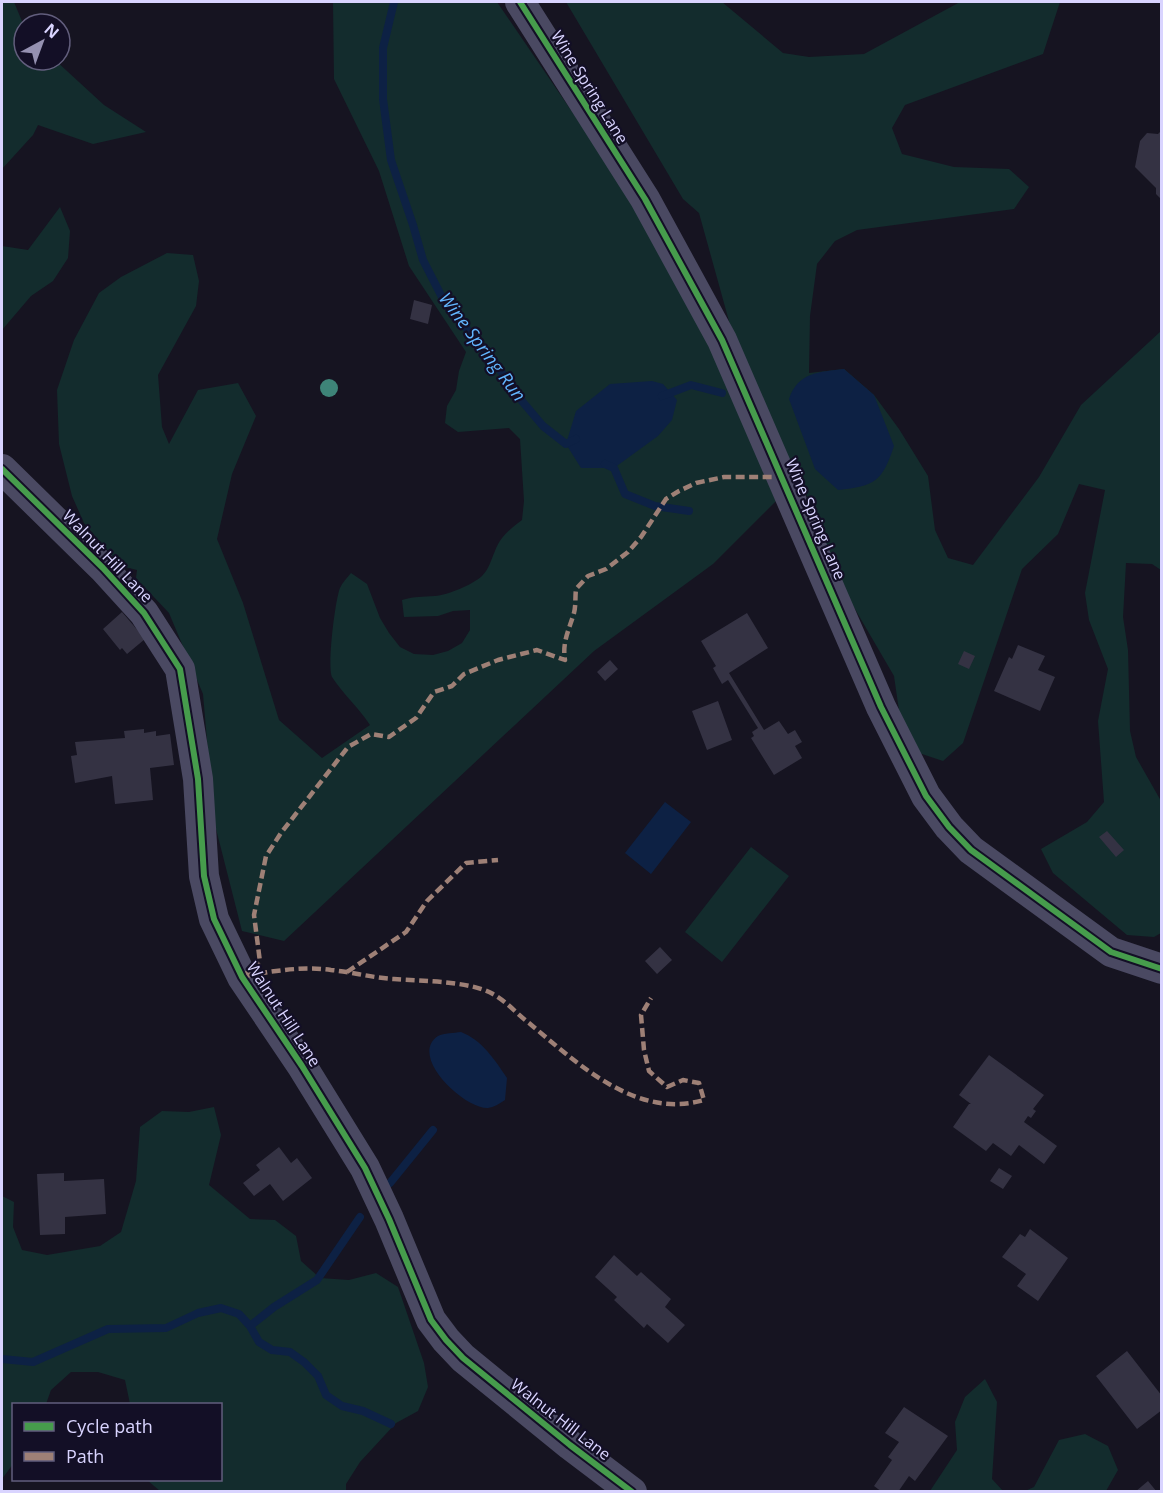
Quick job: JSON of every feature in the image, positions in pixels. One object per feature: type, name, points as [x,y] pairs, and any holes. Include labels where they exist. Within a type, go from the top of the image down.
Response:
[{"type":"street","name":"Wine Spring Lane","points":[[520,2],[645,199],[722,340],[881,707],[926,796],[971,850],[1111,952],[1161,969]]},
{"type":"street","name":"Walnut Hill Lane","points":[[2,469],[103,568],[144,613],[180,669],[198,779],[204,876],[214,919],[242,977],[365,1168],[431,1320],[463,1358],[570,1445],[632,1491]]},
{"type":"green space","points":[[2,2],[14,2],[18,12],[12,12],[12,72],[68,72],[104,105],[146,132],[93,144],[38,125],[33,135],[2,169]]},
{"type":"green space","points":[[333,2],[497,2],[633,201],[701,320],[776,501],[713,564],[594,651],[284,941],[242,931],[214,821],[203,694],[169,613],[136,578],[137,570],[121,566],[84,523],[72,496],[59,444],[57,390],[74,340],[99,293],[121,277],[167,253],[193,255],[199,281],[196,306],[158,375],[162,427],[169,444],[198,390],[238,383],[256,416],[232,474],[217,539],[243,603],[279,720],[322,758],[370,725],[336,683],[331,671],[332,633],[338,595],[341,586],[351,573],[367,584],[380,618],[400,647],[414,654],[433,655],[448,651],[462,643],[470,630],[470,610],[453,611],[438,616],[404,617],[402,600],[453,592],[482,576],[500,541],[522,520],[524,501],[520,439],[509,428],[458,432],[445,423],[447,406],[456,390],[459,371],[466,352],[409,266],[379,171],[334,79]]},
{"type":"green space","points":[[566,2],[722,2],[783,53],[809,57],[864,54],[960,2],[1060,2],[1043,54],[905,105],[892,128],[902,154],[954,167],[1009,169],[1029,187],[1014,209],[857,230],[835,241],[817,264],[810,316],[809,373],[844,369],[874,395],[899,429],[928,476],[935,530],[948,558],[973,565],[1039,477],[1081,405],[1161,331],[1161,570],[1152,564],[1126,563],[1123,617],[1128,650],[1130,731],[1136,757],[1161,801],[1161,933],[1154,937],[1127,935],[1053,873],[1041,849],[1087,822],[1104,802],[1098,721],[1108,669],[1089,620],[1085,593],[1105,490],[1079,484],[1058,534],[1022,569],[963,743],[943,761],[919,753],[902,731],[894,676],[813,537],[814,511],[739,357],[699,213],[683,199]]},
{"type":"green space","points":[[60,207],[70,231],[68,258],[53,281],[31,296],[2,330],[2,246],[28,250]]},
{"type":"green space","points":[[751,847],[789,876],[722,962],[685,932]]},
{"type":"green space","points":[[214,1107],[221,1135],[209,1185],[250,1219],[275,1220],[296,1236],[301,1261],[320,1278],[349,1280],[376,1273],[398,1287],[424,1363],[428,1387],[418,1411],[396,1423],[360,1462],[346,1484],[346,1491],[160,1491],[148,1481],[222,1481],[222,1403],[130,1403],[125,1380],[98,1372],[71,1372],[51,1390],[46,1403],[12,1403],[12,1465],[2,1479],[2,1196],[14,1202],[13,1227],[22,1250],[47,1255],[100,1246],[121,1232],[136,1181],[140,1127],[162,1111],[189,1112]]},
{"type":"green space","points":[[985,1379],[997,1402],[992,1479],[1003,1491],[930,1491],[957,1450],[955,1422],[965,1397]]},
{"type":"green space","points":[[1085,1434],[1108,1446],[1118,1470],[1106,1491],[1025,1491],[1034,1487],[1059,1440]]},
{"type":"water","points":[[844,369],[874,395],[894,446],[885,468],[875,480],[861,487],[838,490],[815,469],[789,399],[798,383],[804,378],[818,373]]},
{"type":"water","points":[[652,381],[663,384],[677,400],[672,420],[658,436],[614,468],[581,468],[566,444],[576,411],[610,384]]},
{"type":"water","points":[[665,802],[691,822],[651,874],[625,853]]},
{"type":"water","points":[[461,1032],[482,1045],[507,1078],[505,1100],[497,1105],[488,1108],[466,1100],[443,1080],[434,1068],[430,1056],[431,1045],[438,1036]]},
{"type":"building","points":[[1162,130],[1162,200],[1156,194],[1156,188],[1135,167],[1140,141],[1147,133],[1158,134]]},
{"type":"building","points":[[414,300],[432,305],[428,324],[410,319]]},
{"type":"building","points":[[122,612],[145,639],[127,654],[122,648],[120,650],[103,629]]},
{"type":"building","points":[[747,613],[768,648],[729,673],[764,730],[779,721],[788,734],[795,730],[802,742],[795,746],[802,758],[774,775],[751,738],[754,736],[752,732],[758,728],[728,680],[722,684],[713,668],[716,666],[701,641]]},
{"type":"building","points":[[1018,645],[1045,656],[1038,670],[1055,677],[1040,711],[994,691],[1009,657],[1012,659]]},
{"type":"building","points":[[964,651],[975,656],[969,669],[958,664]]},
{"type":"building","points":[[610,660],[618,669],[605,681],[597,672]]},
{"type":"building","points":[[718,701],[732,740],[707,750],[692,711]]},
{"type":"building","points":[[144,729],[144,733],[156,731],[156,736],[170,734],[174,765],[150,768],[153,800],[115,804],[112,776],[75,783],[71,756],[77,755],[75,742],[125,738],[124,731]]},
{"type":"building","points":[[1107,831],[1124,850],[1116,857],[1099,837]]},
{"type":"building","points":[[660,947],[672,960],[657,974],[645,961]]},
{"type":"building","points":[[989,1055],[1044,1095],[1033,1109],[1036,1111],[1031,1118],[1028,1116],[1024,1122],[1057,1146],[1044,1164],[1019,1145],[1011,1156],[993,1143],[986,1151],[953,1127],[971,1104],[959,1095]]},
{"type":"building","points":[[279,1147],[291,1163],[297,1158],[312,1178],[283,1201],[270,1184],[254,1196],[243,1183],[260,1170],[256,1165]]},
{"type":"building","points":[[999,1168],[1012,1176],[1003,1189],[990,1181]]},
{"type":"building","points":[[64,1173],[64,1181],[104,1179],[106,1214],[65,1217],[65,1234],[40,1235],[37,1174]]},
{"type":"building","points":[[1030,1229],[1068,1258],[1038,1301],[1017,1286],[1026,1274],[1002,1257],[1020,1234],[1025,1237]]},
{"type":"building","points":[[614,1255],[637,1276],[641,1272],[671,1299],[665,1307],[685,1325],[668,1343],[647,1324],[644,1328],[614,1300],[617,1297],[595,1277]]},
{"type":"building","points":[[1127,1351],[1162,1396],[1162,1410],[1137,1429],[1096,1376]]},
{"type":"building","points":[[904,1407],[948,1436],[915,1481],[909,1476],[898,1492],[882,1492],[874,1486],[892,1460],[888,1457],[899,1442],[885,1433]]},
{"type":"building","points":[[1148,1481],[1157,1492],[1135,1492]]},
{"type":"waterway","name":"Wine Spring Run","points":[[394,2],[383,48],[383,99],[391,160],[423,260],[445,303],[494,361],[516,394],[543,426],[566,444],[576,439]]},
{"type":"waterway","name":"Wine Spring Run","points":[[662,396],[691,385],[722,393]]},
{"type":"waterway","points":[[605,464],[614,468],[625,494],[655,506],[689,511]]},
{"type":"waterway","points":[[390,1183],[433,1130]]},
{"type":"waterway","points":[[250,1326],[274,1307],[317,1280],[360,1217]]},
{"type":"waterway","points":[[2,1359],[33,1362],[108,1329],[166,1328],[198,1313],[221,1308],[239,1314],[250,1326],[259,1342],[272,1350],[290,1352],[304,1362],[318,1376],[326,1395],[342,1406],[363,1411],[391,1424]]},
{"type":"marked path","points":[[242,977],[260,962],[254,915],[266,856],[281,833],[348,747],[371,734],[389,737],[416,718],[434,692],[452,686],[464,674],[498,660],[537,650],[565,660],[565,642],[575,610],[576,589],[588,576],[606,569],[628,552],[641,537],[666,499],[696,483],[724,477],[774,477],[781,473]]},
{"type":"marked path","points":[[347,972],[406,932],[427,901],[466,863],[498,860]]},
{"type":"marked path","points":[[245,976],[288,970],[320,969],[472,986],[498,997],[567,1055],[609,1084],[631,1095],[655,1102],[679,1104],[704,1100],[699,1083],[683,1080],[667,1087],[649,1071],[644,1050],[641,1015],[651,998]]},
{"type":"cycle path","points":[[520,2],[645,199],[722,340],[881,707],[926,796],[949,827],[971,850],[1111,952],[1162,969]]},
{"type":"cycle path","points":[[2,469],[103,568],[144,613],[180,669],[198,779],[204,876],[214,919],[242,977],[302,1066],[365,1168],[431,1320],[463,1358],[632,1492]]}]
